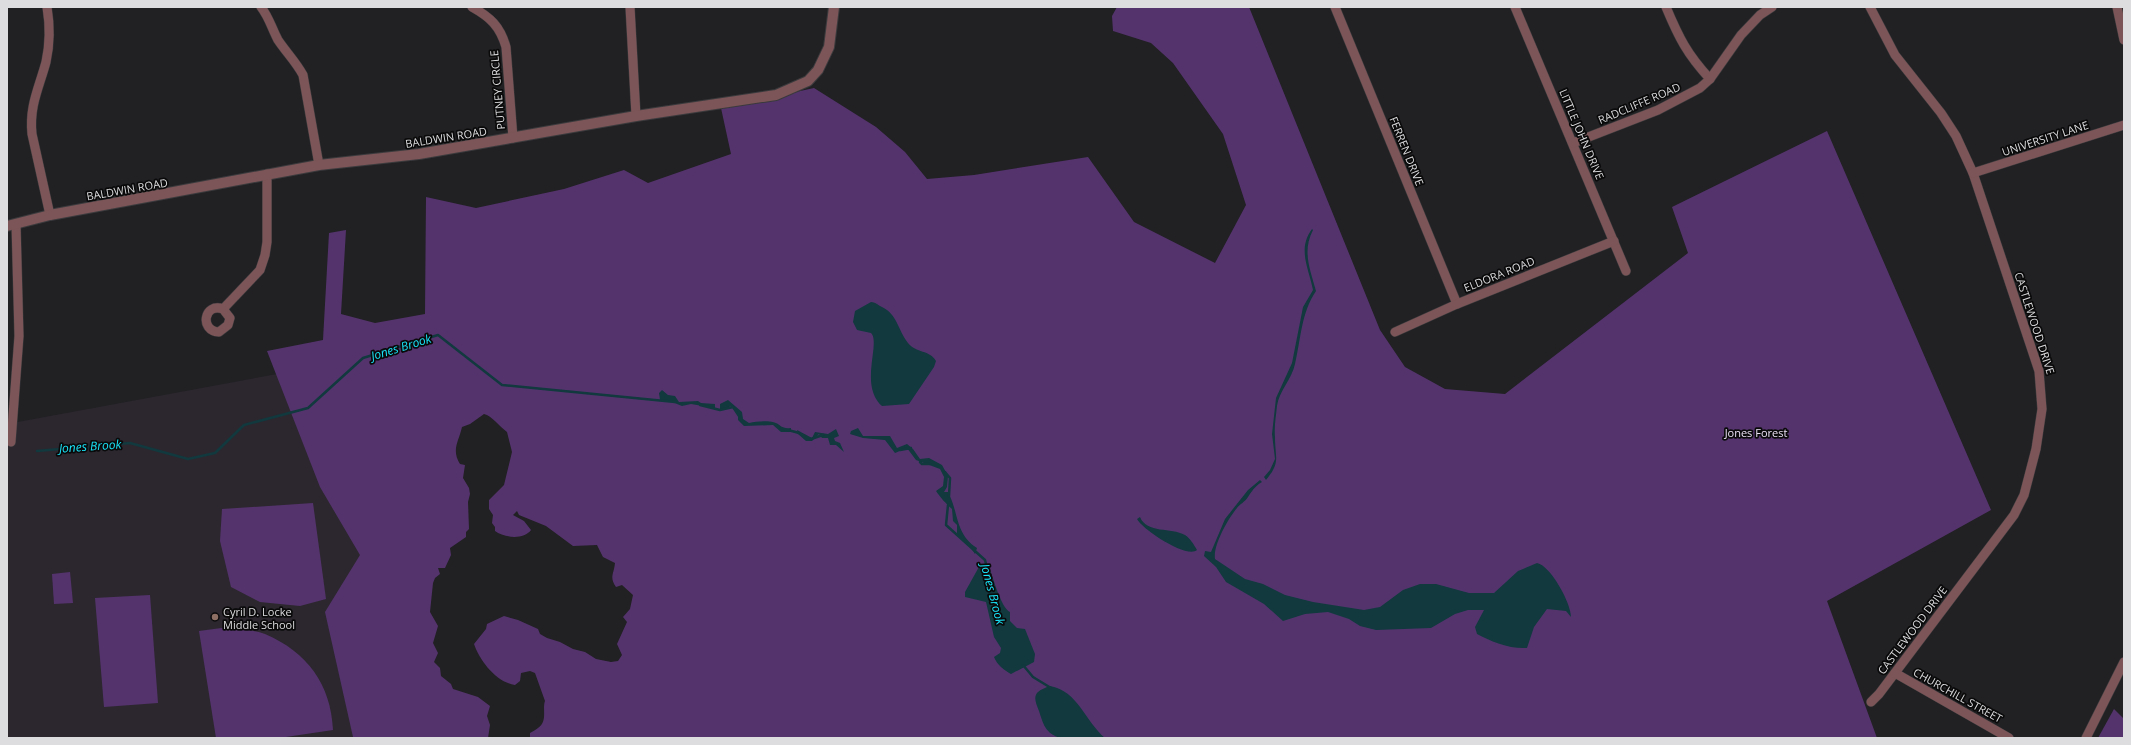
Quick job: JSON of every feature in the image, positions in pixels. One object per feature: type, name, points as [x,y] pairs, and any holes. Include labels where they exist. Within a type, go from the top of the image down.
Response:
[{"type":"street","points":[[47,7],[49,48],[32,107],[30,121],[50,215]]},
{"type":"street","points":[[261,7],[268,15],[278,38],[297,63],[303,75],[319,165]]},
{"type":"street","name":"PUTNEY CIRCLE","points":[[472,7],[490,17],[497,25],[506,47],[512,138]]},
{"type":"street","points":[[630,7],[636,116]]},
{"type":"street","name":"BALDWIN ROAD","points":[[12,225],[50,215],[198,189],[267,174],[319,165],[419,154],[636,116],[770,97],[793,89],[808,81],[825,59],[830,47],[834,7]]},
{"type":"street","name":"FERREN DRIVE","points":[[1335,7],[1458,304]]},
{"type":"street","name":"LITTLE JOHN DRIVE","points":[[1515,7],[1626,271]]},
{"type":"street","points":[[1666,7],[1679,38],[1691,59],[1710,79]]},
{"type":"street","name":"RADCLIFFE ROAD","points":[[1573,143],[1686,97],[1700,88],[1710,79],[1741,35],[1760,15],[1772,7]]},
{"type":"street","name":"CASTLEWOOD DRIVE","points":[[1870,7],[1895,55],[1941,113],[1956,136],[1973,173],[2039,371],[2042,396],[2040,425],[2030,474],[2024,495],[2014,514],[1880,694],[1870,702]]},
{"type":"street","points":[[2117,7],[2124,40]]},
{"type":"street","name":"UNIVERSITY LANE","points":[[1973,173],[2124,125]]},
{"type":"street","points":[[223,309],[260,270],[265,256],[267,242],[267,174]]},
{"type":"street","points":[[11,442],[18,336],[12,225]]},
{"type":"street","name":"ELDORA ROAD","points":[[1395,332],[1458,304],[1614,241]]},
{"type":"street","points":[[2086,738],[2124,662]]},
{"type":"street","name":"CHURCHILL STREET","points":[[1895,673],[2009,738]]},
{"type":"shaded area","name":"Cyril D. Locke Middle School","points":[[337,363],[423,738],[7,738],[7,424]]},
{"type":"green space","name":"Jones Forest","points":[[1117,7],[1249,7],[1380,330],[1405,367],[1445,389],[1505,394],[1688,253],[1672,207],[1827,131],[1991,510],[1827,601],[1877,738],[530,738],[530,733],[541,725],[544,718],[545,701],[535,673],[530,671],[521,673],[520,681],[515,685],[501,680],[490,670],[480,657],[474,644],[486,629],[487,624],[504,616],[518,620],[538,629],[540,634],[547,638],[560,642],[573,649],[585,652],[596,659],[611,662],[618,661],[622,655],[617,644],[627,622],[623,617],[630,609],[633,595],[622,585],[616,587],[612,578],[615,563],[603,557],[597,545],[573,546],[546,526],[519,515],[517,511],[513,515],[524,521],[531,530],[528,533],[519,537],[514,537],[503,535],[495,531],[495,527],[492,523],[493,515],[489,509],[489,500],[504,485],[512,452],[507,432],[493,419],[484,414],[470,424],[462,427],[458,441],[456,450],[457,459],[460,464],[465,465],[463,478],[469,488],[470,494],[468,502],[469,529],[466,532],[466,537],[450,548],[451,555],[445,568],[438,568],[440,574],[435,578],[433,583],[430,612],[438,626],[433,643],[438,653],[434,662],[440,668],[441,676],[451,684],[453,689],[478,697],[490,706],[487,716],[490,725],[488,738],[351,738],[353,737],[325,612],[360,555],[320,487],[267,351],[323,340],[329,233],[346,230],[341,314],[375,323],[425,314],[426,197],[476,208],[564,189],[624,170],[648,183],[731,154],[721,108],[814,88],[876,127],[905,152],[927,179],[974,175],[1088,157],[1134,222],[1215,263],[1246,205],[1223,134],[1173,63],[1151,43],[1113,31],[1112,16]]},
{"type":"green space","points":[[313,503],[326,599],[300,606],[260,602],[231,587],[220,541],[222,509]]},
{"type":"green space","points":[[70,572],[73,603],[54,604],[52,574]]},
{"type":"green space","points":[[150,595],[158,703],[104,707],[95,598]]},
{"type":"green space","points":[[229,627],[265,634],[280,641],[304,660],[322,684],[331,713],[333,730],[279,738],[216,738],[199,631]]},
{"type":"green space","points":[[2114,709],[2124,719],[2124,738],[2098,738]]},
{"type":"water","points":[[1312,229],[1313,230],[1308,245],[1308,260],[1316,291],[1304,317],[1297,355],[1291,375],[1278,401],[1275,429],[1276,460],[1274,469],[1266,480],[1264,477],[1270,470],[1275,459],[1272,434],[1276,398],[1292,363],[1303,307],[1313,290],[1305,259],[1305,244]]},
{"type":"water","points":[[871,302],[874,302],[891,314],[911,346],[930,355],[936,361],[934,367],[909,404],[882,406],[875,397],[871,376],[874,346],[873,338],[871,333],[857,330],[853,322],[855,311]]},
{"type":"water","points":[[662,390],[668,395],[675,396],[679,402],[698,401],[701,403],[715,404],[715,408],[691,404],[682,406],[672,402],[660,400],[659,393]]},
{"type":"water","points":[[728,400],[742,412],[743,419],[749,423],[763,421],[773,422],[783,429],[791,428],[791,432],[781,432],[773,425],[744,426],[738,420],[738,413],[731,406],[720,411],[720,404]]},
{"type":"water","points":[[858,428],[863,436],[890,436],[897,448],[907,444],[913,449],[920,459],[929,458],[942,465],[948,476],[947,487],[944,492],[948,492],[952,500],[961,530],[970,542],[977,548],[975,554],[969,545],[957,534],[957,525],[953,521],[952,509],[936,491],[943,486],[944,477],[940,469],[916,460],[907,448],[895,453],[885,440],[863,438],[850,434],[851,431]]},
{"type":"water","points":[[836,429],[839,436],[834,438],[835,441],[840,443],[844,452],[836,445],[830,445],[828,438],[822,438],[819,434],[812,441],[806,441],[798,434],[797,430],[812,438],[815,432],[828,434]]},
{"type":"water","points":[[1260,480],[1262,482],[1257,485],[1229,519],[1222,532],[1215,553],[1215,559],[1245,579],[1263,584],[1285,595],[1313,602],[1364,610],[1380,607],[1403,590],[1420,584],[1436,584],[1469,593],[1494,593],[1518,571],[1537,563],[1548,571],[1554,578],[1568,603],[1571,617],[1566,611],[1547,609],[1534,627],[1527,648],[1501,644],[1477,634],[1475,627],[1484,610],[1468,610],[1455,614],[1431,628],[1376,630],[1360,626],[1349,619],[1328,612],[1305,614],[1283,621],[1264,604],[1226,582],[1216,567],[1204,556],[1205,551],[1211,552],[1225,519],[1248,490]]},
{"type":"water","points":[[1140,517],[1148,526],[1185,535],[1197,550],[1192,552],[1184,550],[1166,542],[1141,524],[1137,519]]},
{"type":"water","points":[[980,565],[989,567],[1000,599],[1003,605],[1010,612],[1010,621],[1017,628],[1025,629],[1035,654],[1034,662],[1011,674],[1001,667],[994,657],[1000,653],[1001,648],[994,637],[986,602],[965,597],[965,592]]},
{"type":"water","points":[[1050,686],[1060,689],[1068,694],[1105,738],[1066,739],[1051,734],[1042,720],[1035,698],[1040,690]]},
{"type":"waterway","name":"Jones Brook","points":[[37,451],[130,443],[188,459],[215,453],[244,425],[308,408],[363,358],[438,335],[502,385],[675,402]]},
{"type":"waterway","name":"Jones Brook","points":[[700,405],[720,410],[733,407],[739,416]]},
{"type":"waterway","name":"Jones Brook","points":[[781,428],[799,433]]},
{"type":"waterway","name":"Jones Brook","points":[[811,439],[823,435]]},
{"type":"waterway","name":"Jones Brook","points":[[900,450],[911,448]]},
{"type":"waterway","name":"Jones Brook","points":[[920,462],[922,464],[930,464]]},
{"type":"waterway","name":"Jones Brook","points":[[945,472],[950,478],[949,496]]},
{"type":"waterway","name":"Jones Brook","points":[[948,505],[946,525],[985,560],[987,568]]},
{"type":"waterway","name":"Jones Brook","points":[[1023,665],[1033,677],[1051,688]]},
{"type":"place","name":"Cyril D. Locke Middle School","points":[[215,617]]}]
